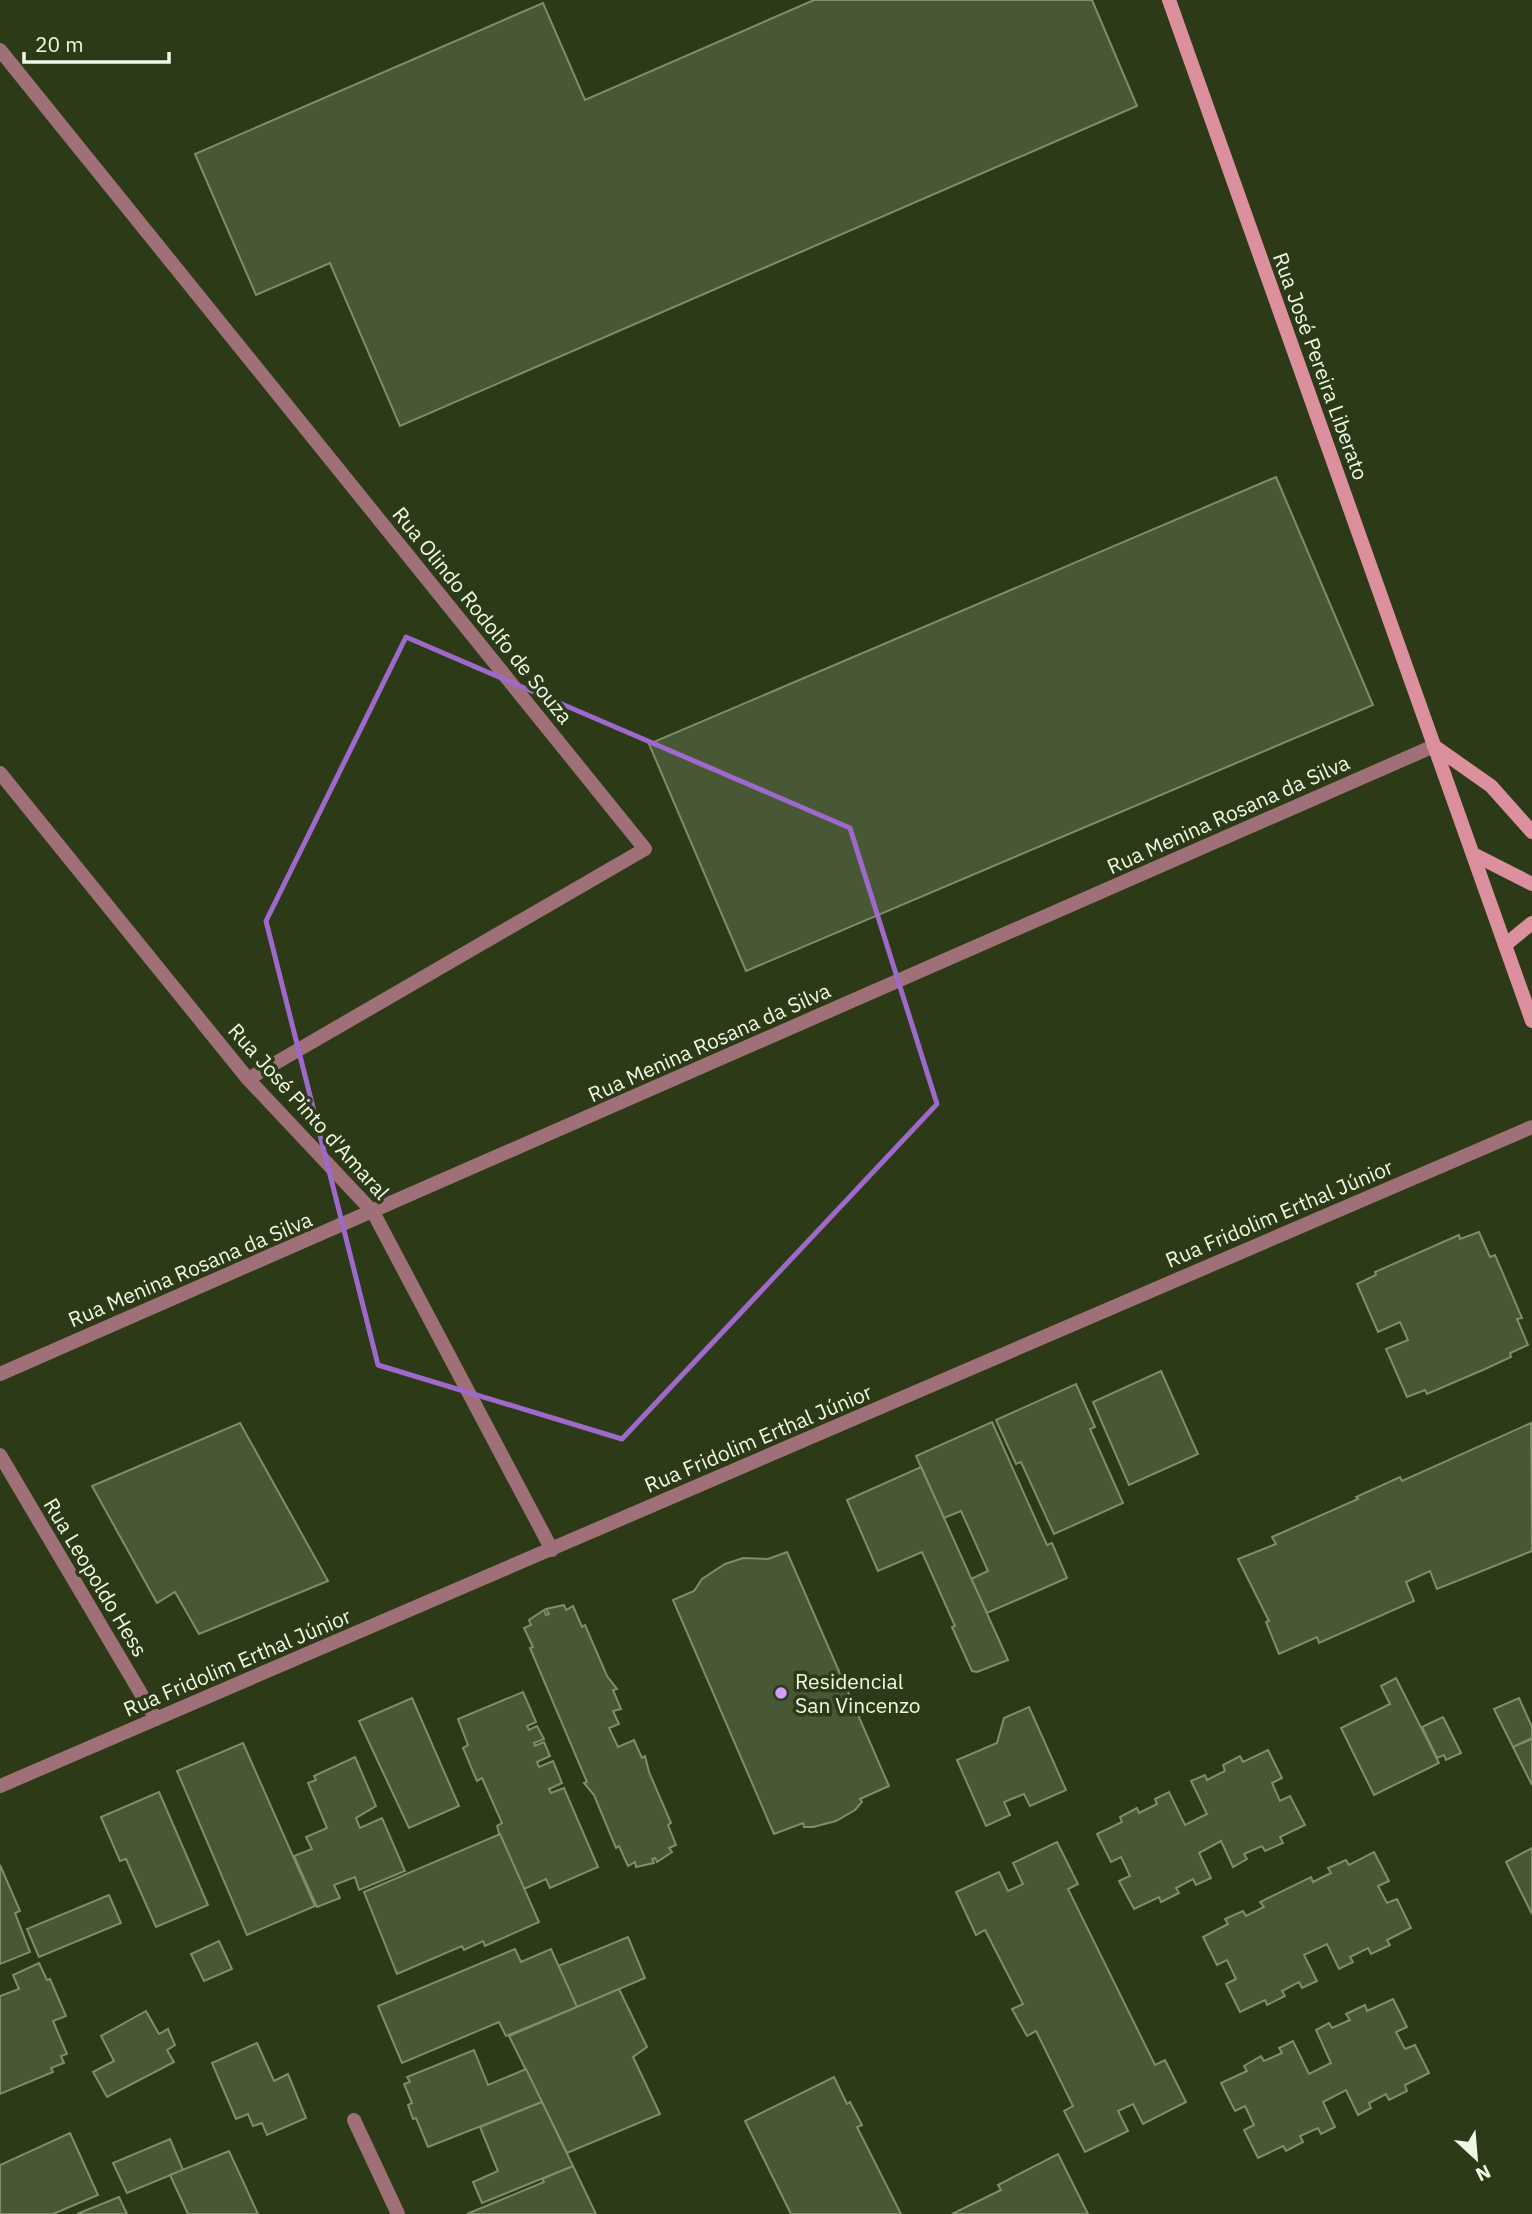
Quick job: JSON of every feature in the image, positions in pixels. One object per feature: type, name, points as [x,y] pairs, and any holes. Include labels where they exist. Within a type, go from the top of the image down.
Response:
[{"type":"main road","name":"Rua José Pereira Liberato","points":[[1169,0],[1532,1021]]},
{"type":"main road","points":[[1434,746],[1491,786],[1532,832]]},
{"type":"main road","points":[[1473,854],[1532,884]]},
{"type":"main road","points":[[1505,945],[1532,923]]},
{"type":"street","name":"Rua Olindo Rodolfo de Souza","points":[[0,50],[645,849],[248,1079]]},
{"type":"street","name":"Rua Menina Rosana da Silva","points":[[0,1374],[1434,746]]},
{"type":"street","name":"Rua José Pinto d'Amaral","points":[[0,773],[248,1079],[373,1212],[552,1550]]},
{"type":"street","name":"Rua Fridolim Erthal Júnior","points":[[0,1786],[1532,1126]]},
{"type":"street","name":"Rua Leopoldo Hess","points":[[0,1455],[156,1719]]},
{"type":"street","points":[[354,2120],[398,2214]]},
{"type":"highlighted area","points":[[406,637],[850,828],[937,1104],[622,1439],[378,1365],[266,921]]},
{"type":"building","points":[[814,0],[1092,0],[1137,106],[400,426],[330,263],[256,295],[195,154],[543,3],[585,100]]},
{"type":"building","points":[[1276,477],[1373,705],[746,971],[649,744]]},
{"type":"building","points":[[1479,1232],[1490,1257],[1495,1255],[1522,1318],[1517,1319],[1528,1345],[1510,1353],[1511,1357],[1427,1394],[1425,1390],[1407,1397],[1386,1349],[1408,1340],[1400,1322],[1378,1332],[1357,1284],[1376,1275],[1375,1272],[1459,1235],[1460,1239]]},
{"type":"building","points":[[1161,1371],[1198,1454],[1129,1485],[1093,1402]]},
{"type":"building","points":[[1076,1384],[1095,1427],[1090,1429],[1123,1503],[1054,1534],[1021,1462],[1016,1464],[996,1420]]},
{"type":"building","points":[[992,1422],[1047,1545],[1052,1543],[1067,1578],[987,1613],[971,1579],[988,1571],[961,1511],[944,1518],[916,1456]]},
{"type":"building","points":[[240,1423],[328,1581],[199,1634],[175,1592],[157,1603],[92,1486]]},
{"type":"building","points":[[1531,1423],[1532,1551],[1437,1589],[1430,1571],[1406,1582],[1414,1601],[1319,1643],[1317,1637],[1279,1654],[1266,1622],[1269,1621],[1238,1559],[1276,1544],[1272,1537],[1358,1499],[1356,1497],[1400,1477],[1402,1481]]},
{"type":"building","points":[[921,1467],[1008,1660],[977,1672],[972,1671],[922,1552],[878,1571],[847,1500]]},
{"type":"building","name":"Residencial San Vincenzo","points":[[787,1552],[889,1786],[860,1799],[862,1802],[855,1810],[836,1821],[813,1827],[804,1827],[803,1823],[774,1834],[673,1600],[694,1591],[702,1579],[725,1564],[743,1558],[768,1559]]},
{"type":"building","points":[[564,1605],[566,1610],[573,1606],[582,1627],[585,1625],[607,1676],[617,1689],[613,1690],[621,1709],[613,1711],[619,1724],[609,1728],[618,1747],[634,1740],[642,1758],[645,1756],[671,1823],[668,1825],[676,1845],[669,1848],[672,1852],[657,1862],[655,1858],[652,1859],[654,1863],[636,1867],[635,1862],[628,1866],[619,1846],[616,1848],[594,1795],[584,1783],[587,1782],[530,1648],[533,1647],[524,1628],[531,1625],[529,1620],[544,1610],[546,1615],[549,1614],[546,1609]]},
{"type":"building","points":[[1396,1678],[1439,1763],[1374,1795],[1341,1728],[1390,1704],[1381,1686]]},
{"type":"building","points":[[523,1692],[536,1722],[527,1726],[529,1730],[537,1726],[544,1739],[534,1743],[535,1746],[544,1742],[550,1756],[537,1762],[539,1767],[553,1761],[562,1783],[549,1789],[551,1793],[564,1788],[598,1867],[550,1888],[546,1879],[524,1889],[499,1833],[497,1826],[502,1823],[482,1778],[477,1781],[463,1748],[468,1745],[458,1719]]},
{"type":"building","points":[[412,1698],[459,1806],[409,1828],[359,1721]]},
{"type":"building","points":[[1519,1698],[1532,1727],[1532,1738],[1513,1747],[1494,1709]]},
{"type":"building","points":[[1029,1707],[1066,1790],[1030,1806],[1024,1794],[1004,1802],[1010,1815],[986,1826],[957,1760],[997,1743],[1004,1718]]},
{"type":"building","points":[[1443,1717],[1461,1753],[1446,1760],[1444,1755],[1437,1758],[1422,1727]]},
{"type":"building","points":[[1532,1739],[1532,1785],[1513,1747]]},
{"type":"building","points":[[243,1743],[315,1906],[247,1935],[177,1771]]},
{"type":"building","points":[[1268,1750],[1282,1778],[1272,1783],[1280,1801],[1290,1796],[1305,1825],[1280,1837],[1283,1843],[1265,1851],[1262,1846],[1244,1854],[1247,1859],[1233,1867],[1221,1841],[1199,1853],[1211,1878],[1196,1885],[1193,1879],[1176,1888],[1179,1893],[1161,1902],[1159,1897],[1134,1909],[1119,1881],[1130,1876],[1121,1857],[1111,1862],[1097,1834],[1122,1822],[1120,1817],[1137,1808],[1139,1813],[1157,1804],[1155,1799],[1169,1792],[1185,1825],[1207,1814],[1191,1781],[1205,1775],[1207,1780],[1225,1771],[1223,1765],[1240,1756],[1243,1762]]},
{"type":"building","points":[[355,1757],[376,1806],[356,1818],[360,1828],[382,1818],[405,1871],[359,1890],[355,1877],[334,1885],[340,1898],[317,1907],[294,1856],[312,1849],[306,1837],[327,1828],[308,1783],[316,1780],[314,1776]]},
{"type":"building","points":[[159,1792],[208,1905],[156,1927],[126,1859],[120,1861],[101,1817]]},
{"type":"building","points":[[500,1834],[539,1922],[485,1946],[483,1941],[464,1950],[462,1946],[397,1974],[364,1892]]},
{"type":"building","points":[[1057,1842],[1078,1884],[1068,1889],[1155,2065],[1165,2060],[1186,2102],[1143,2124],[1133,2104],[1118,2111],[1128,2131],[1085,2152],[1064,2111],[1073,2106],[1036,2031],[1027,2036],[1012,2009],[1023,2004],[985,1930],[976,1935],[956,1892],[999,1872],[1008,1891],[1023,1884],[1013,1863]]},
{"type":"building","points":[[1532,1848],[1532,1914],[1506,1862]]},
{"type":"building","points":[[1374,1852],[1389,1881],[1378,1886],[1387,1903],[1397,1899],[1411,1928],[1387,1940],[1390,1945],[1371,1954],[1368,1948],[1350,1957],[1353,1962],[1339,1969],[1327,1944],[1304,1955],[1317,1981],[1302,1988],[1299,1982],[1282,1991],[1285,1996],[1267,2005],[1265,2000],[1240,2012],[1226,1984],[1236,1979],[1227,1960],[1217,1965],[1203,1937],[1228,1924],[1225,1919],[1243,1911],[1246,1916],[1264,1907],[1260,1902],[1311,1877],[1313,1882],[1331,1873],[1328,1868],[1346,1860],[1349,1865]]},
{"type":"building","points":[[0,1865],[20,1911],[15,1913],[30,1952],[0,1964]]},
{"type":"building","points":[[109,1895],[121,1923],[39,1957],[27,1929]]},
{"type":"building","points":[[628,1937],[645,1978],[577,2007],[558,1966]]},
{"type":"building","points":[[219,1941],[232,1969],[204,1981],[191,1954]]},
{"type":"building","points":[[515,1949],[521,1962],[551,1949],[577,2007],[506,2036],[499,2022],[402,2063],[378,2006]]},
{"type":"building","points":[[39,1963],[47,1980],[50,1979],[66,2016],[53,2021],[67,2054],[61,2056],[64,2063],[51,2068],[53,2072],[0,2094],[0,1996],[19,1989],[13,1975]]},
{"type":"building","points":[[619,1989],[647,2047],[633,2057],[660,2114],[567,2153],[509,2036]]},
{"type":"building","points":[[1393,1999],[1407,2027],[1396,2032],[1405,2049],[1415,2045],[1429,2073],[1405,2085],[1407,2091],[1389,2100],[1386,2094],[1369,2103],[1371,2108],[1358,2115],[1346,2090],[1323,2102],[1335,2127],[1321,2134],[1318,2128],[1300,2136],[1303,2142],[1286,2151],[1283,2146],[1258,2158],[1244,2130],[1254,2125],[1245,2106],[1235,2111],[1221,2083],[1247,2071],[1244,2066],[1261,2056],[1264,2061],[1282,2053],[1279,2048],[1293,2041],[1309,2074],[1331,2063],[1316,2030],[1329,2023],[1332,2028],[1350,2020],[1346,2014],[1365,2005],[1367,2011]]},
{"type":"building","points":[[146,2011],[159,2034],[168,2029],[175,2045],[167,2050],[174,2062],[107,2097],[93,2072],[114,2061],[101,2036]]},
{"type":"building","points":[[257,2043],[274,2081],[288,2074],[306,2118],[267,2135],[262,2123],[253,2126],[248,2114],[236,2119],[212,2063]]},
{"type":"building","points":[[474,2050],[488,2085],[526,2069],[542,2102],[428,2147],[408,2105],[412,2103],[404,2084],[410,2082],[407,2077]]},
{"type":"building","points":[[834,2077],[847,2104],[850,2102],[862,2125],[857,2127],[901,2214],[791,2214],[745,2121]]},
{"type":"building","points":[[542,2102],[573,2166],[482,2203],[473,2182],[498,2171],[480,2127]]},
{"type":"building","points":[[70,2133],[98,2195],[53,2214],[0,2214],[0,2165]]},
{"type":"building","points":[[170,2139],[183,2170],[127,2193],[113,2163]]},
{"type":"building","points":[[229,2151],[258,2214],[188,2214],[170,2175]]},
{"type":"building","points":[[1058,2154],[1088,2214],[952,2214],[1001,2190],[998,2185]]},
{"type":"building","points":[[573,2166],[596,2214],[467,2214],[544,2182],[542,2179]]},
{"type":"building","points":[[119,2197],[127,2214],[77,2214]]},
{"type":"place","name":"Residencial San Vincenzo","points":[[781,1693]]}]
